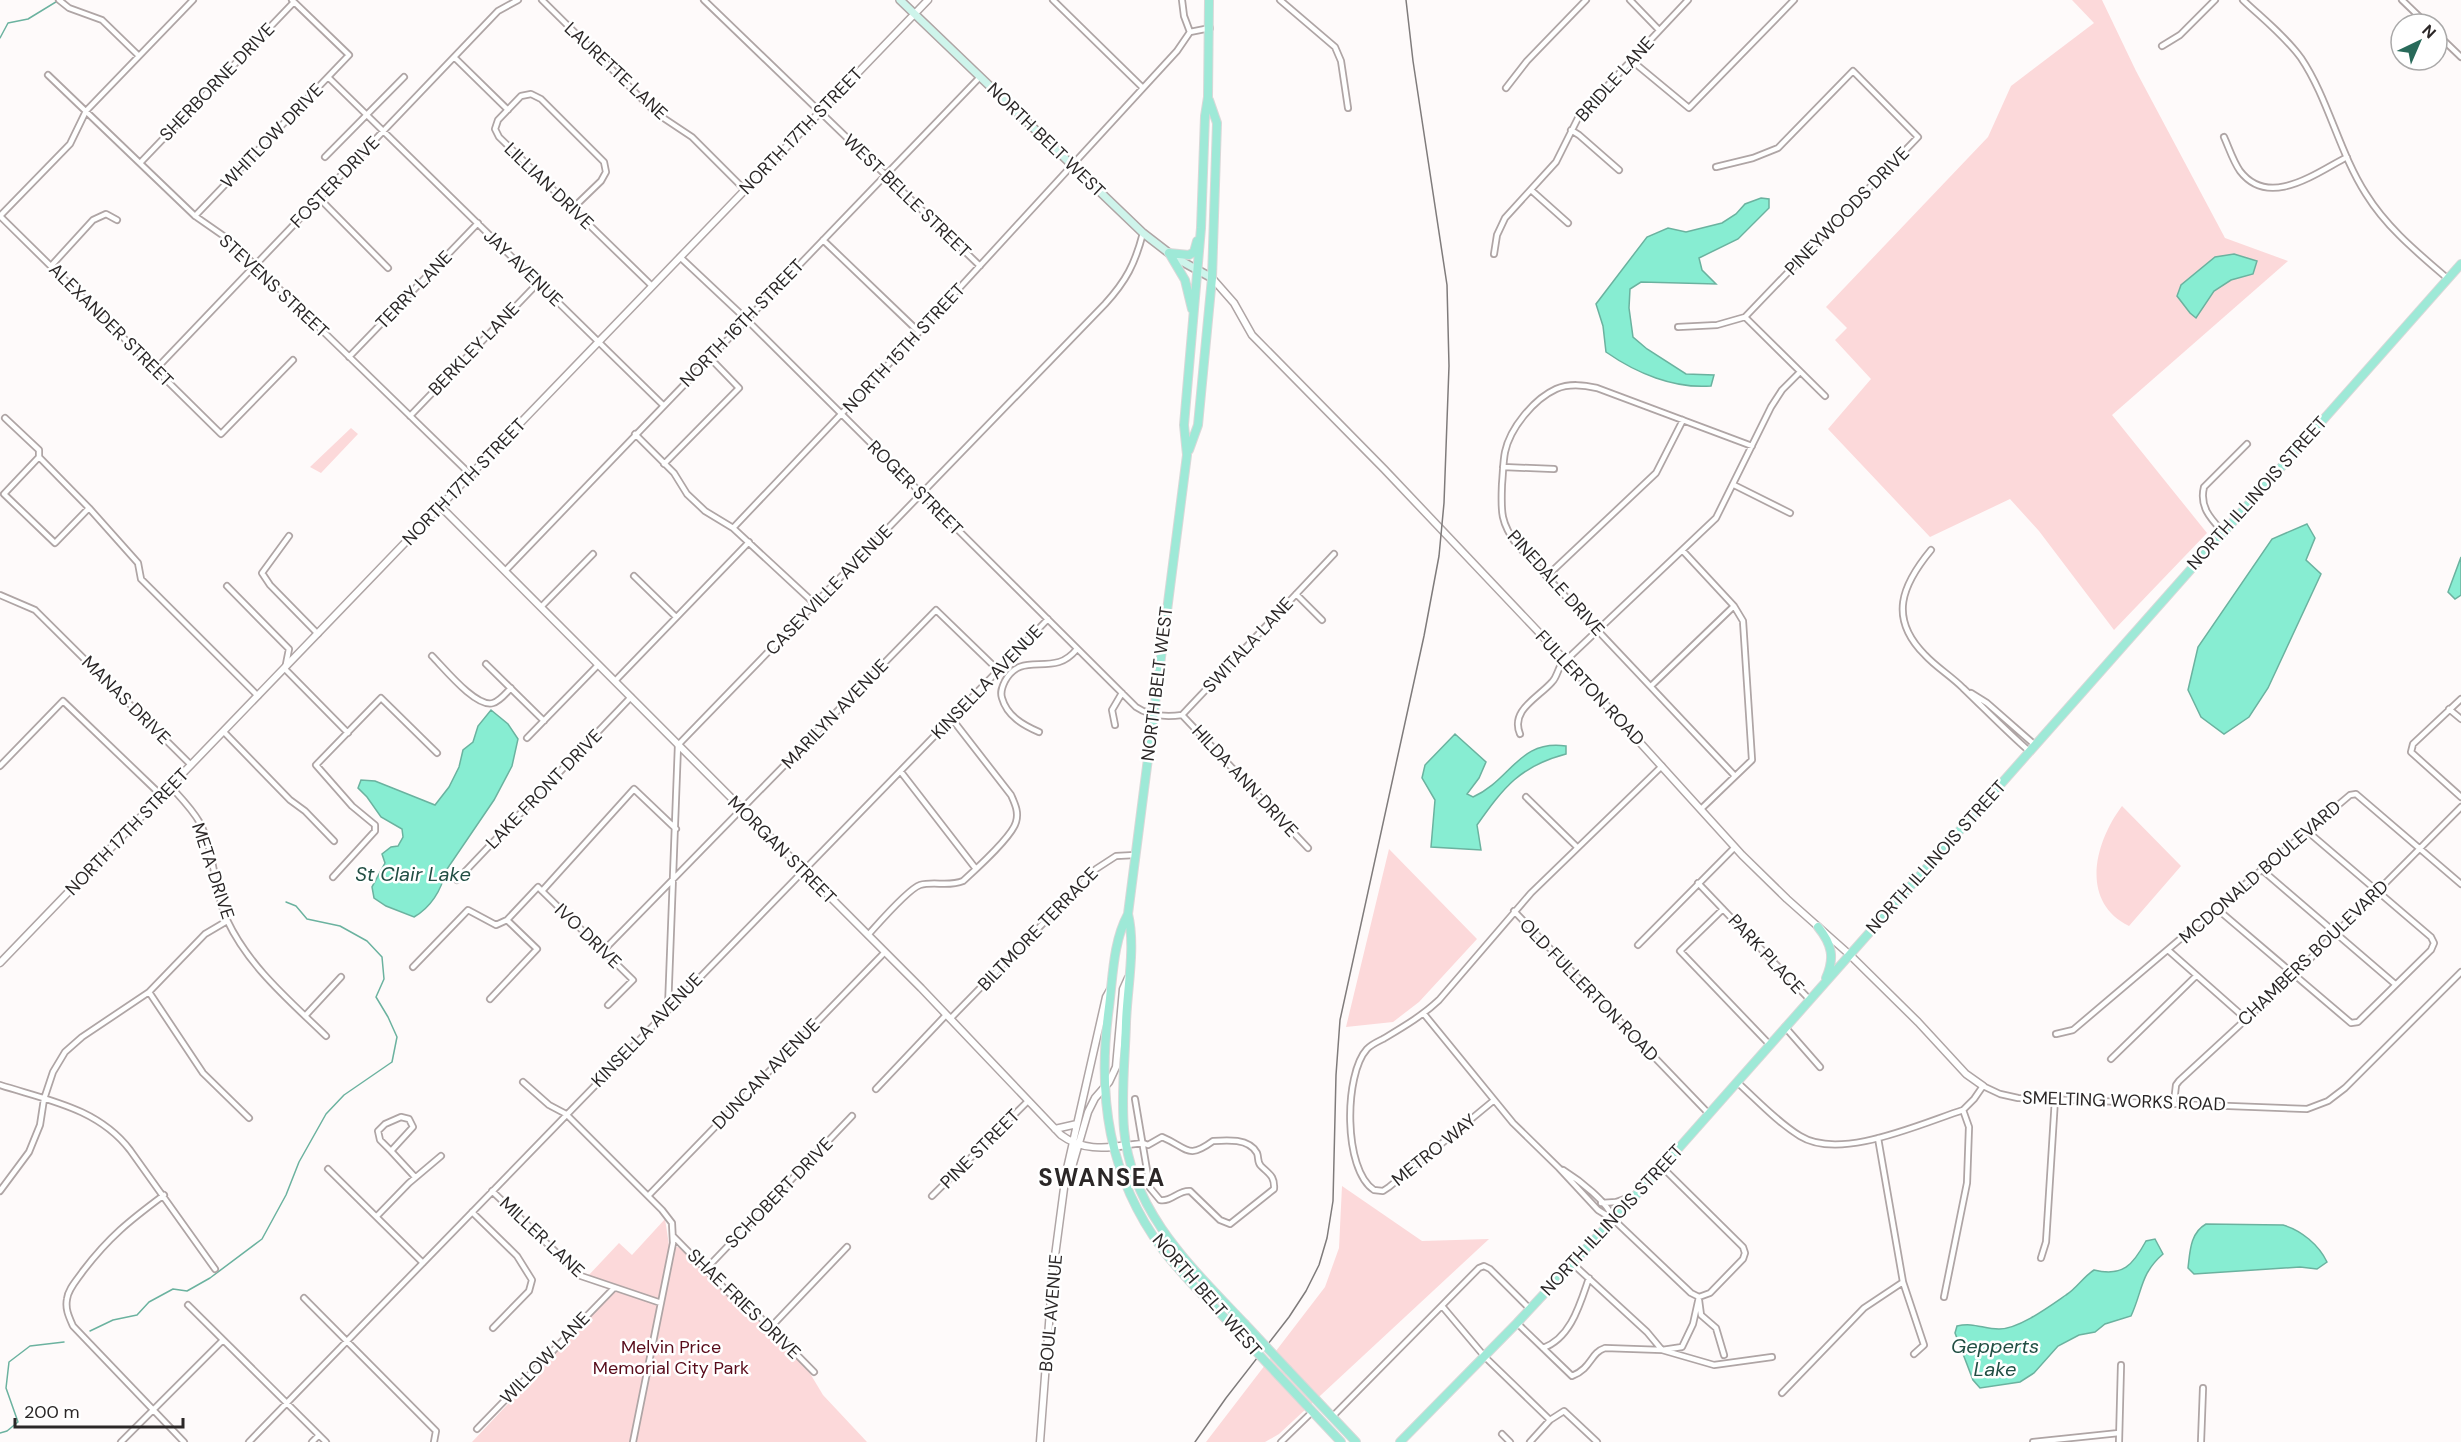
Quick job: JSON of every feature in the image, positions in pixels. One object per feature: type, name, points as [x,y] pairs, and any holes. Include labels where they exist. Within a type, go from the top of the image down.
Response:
[{"type":"main road","name":"NORTH BELT WEST","points":[[900,0],[1143,233],[1169,253],[1212,278],[1198,425],[1187,455]]},
{"type":"main road","points":[[1199,272],[1205,116],[1208,98],[1209,0]]},
{"type":"main road","points":[[1208,98],[1217,123],[1212,278]]},
{"type":"main road","points":[[1169,253],[1190,255],[1194,252],[1201,228]]},
{"type":"main road","points":[[1169,253],[1185,280],[1194,320]]},
{"type":"main road","name":"NORTH ILLINOIS STREET","points":[[1400,1442],[1573,1264],[1710,1114],[2461,264]]},
{"type":"main road","name":"NORTH BELT WEST","points":[[1199,272],[1185,425],[1187,455],[1128,914],[1132,937],[1128,978],[1124,1109],[1127,1145],[1137,1182],[1160,1226],[1190,1265],[1356,1442]]},
{"type":"main road","name":"NORTH BELT WEST","points":[[1128,914],[1118,935],[1104,1054],[1104,1089],[1114,1147],[1133,1200],[1155,1238],[1179,1269],[1341,1442]]},
{"type":"main road","points":[[1818,927],[1832,952],[1830,970],[1824,984]]},
{"type":"street","points":[[59,0],[69,8],[102,20],[139,56]]},
{"type":"street","points":[[0,216],[70,144],[86,111],[193,0]]},
{"type":"street","name":"FOSTER DRIVE","points":[[156,369],[498,11],[518,0]]},
{"type":"street","name":"LAURETTE LANE","points":[[542,0],[656,113],[692,137],[745,190]]},
{"type":"street","name":"WEST BELLE STREET","points":[[704,0],[980,266]]},
{"type":"street","name":"NORTH 17TH STREET","points":[[0,963],[472,476],[651,285],[928,0]]},
{"type":"street","points":[[1053,0],[1143,88]]},
{"type":"street","points":[[1182,0],[1184,16],[1190,32],[1210,28]]},
{"type":"street","points":[[1280,0],[1335,46],[1341,61],[1348,108]]},
{"type":"street","points":[[1506,88],[1527,61],[1586,0]]},
{"type":"street","points":[[1630,0],[1659,30]]},
{"type":"street","name":"BRIDLE LANE","points":[[1494,254],[1500,226],[1556,162],[1571,130],[1588,105],[1688,0]]},
{"type":"street","points":[[1631,60],[1689,108],[1794,0]]},
{"type":"street","points":[[2162,46],[2186,30],[2216,0]]},
{"type":"street","points":[[2243,0],[2300,57],[2360,184],[2381,214],[2403,239],[2448,279]]},
{"type":"street","points":[[2403,0],[2415,12]]},
{"type":"street","name":"WHITLOW DRIVE","points":[[195,216],[349,55],[293,1]]},
{"type":"street","name":"SHERBORNE DRIVE","points":[[140,163],[293,1]]},
{"type":"street","name":"NORTH 15TH STREET","points":[[733,528],[980,266],[1177,51],[1190,32]]},
{"type":"street","points":[[2449,45],[2461,57]]},
{"type":"street","points":[[454,57],[508,110],[521,96],[531,94],[541,99],[604,162],[606,172],[601,181],[572,209]]},
{"type":"street","name":"PINEYWOODS DRIVE","points":[[1716,166],[1760,156],[1778,148],[1853,71],[1918,137],[1745,317]]},
{"type":"street","name":"STEVENS STREET","points":[[48,75],[195,216],[228,239],[472,476]]},
{"type":"street","name":"JAY AVENUE","points":[[328,77],[663,405]]},
{"type":"street","points":[[325,157],[404,77]]},
{"type":"street","name":"NORTH 16TH STREET","points":[[505,571],[980,77]]},
{"type":"street","name":"LILLIAN DRIVE","points":[[508,110],[498,120],[495,129],[499,137],[651,285]]},
{"type":"street","points":[[1571,130],[1619,170]]},
{"type":"street","points":[[2224,137],[2239,170],[2247,178],[2269,188],[2295,184],[2347,157]]},
{"type":"street","points":[[1531,190],[1568,223]]},
{"type":"street","points":[[319,198],[388,268]]},
{"type":"street","points":[[51,266],[93,220],[106,214],[117,220]]},
{"type":"street","name":"ALEXANDER STREET","points":[[0,216],[221,434],[293,360]]},
{"type":"street","name":"TERRY LANE","points":[[350,357],[478,224]]},
{"type":"street","name":"CASEYVILLE AVENUE","points":[[678,745],[1123,284],[1137,256],[1143,233]]},
{"type":"street","points":[[823,240],[918,332]]},
{"type":"street","name":"ROGER STREET","points":[[680,257],[746,319],[1136,707],[1143,712],[1154,714]]},
{"type":"street","name":"FULLERTON ROAD","points":[[1212,278],[1234,303],[1252,335],[1384,469],[1566,661],[1735,847],[1850,955],[1918,1022],[1966,1074],[1983,1086]]},
{"type":"street","name":"BERKLEY LANE","points":[[410,416],[538,283]]},
{"type":"street","points":[[1678,327],[1717,325],[1745,317],[1825,396]]},
{"type":"street","points":[[664,464],[739,388],[710,358]]},
{"type":"street","points":[[1520,734],[1516,725],[1518,717],[1523,709],[1553,681],[1561,665],[1716,518],[1776,398],[1800,372]]},
{"type":"street","name":"PINEDALE DRIVE","points":[[1735,776],[1517,544],[1503,523],[1501,510],[1503,467],[1505,452],[1514,429],[1537,403],[1557,388],[1582,385],[1597,388],[1752,446]]},
{"type":"street","points":[[5,418],[39,450],[39,457],[4,494],[55,543],[90,507]]},
{"type":"street","points":[[1547,576],[1656,473],[1683,420]]},
{"type":"street","points":[[635,434],[674,473],[687,494],[705,511],[733,528],[815,603]]},
{"type":"street","points":[[2223,532],[2209,516],[2203,503],[2204,487],[2247,444]]},
{"type":"street","points":[[39,457],[90,507],[138,562],[141,579],[258,696]]},
{"type":"street","points":[[1503,467],[1554,469]]},
{"type":"street","points":[[1734,485],[1790,513]]},
{"type":"street","name":"MORGAN STREET","points":[[441,507],[868,934],[1055,1129],[1076,1144]]},
{"type":"street","points":[[288,536],[262,573],[270,585],[318,634]]},
{"type":"street","points":[[615,681],[749,542]]},
{"type":"street","points":[[1931,550],[1908,582],[1903,600],[1903,619],[1910,637],[1917,647],[2032,748]]},
{"type":"street","points":[[1683,551],[1734,606],[1744,627],[1752,760],[1701,809]]},
{"type":"street","points":[[541,607],[593,554]]},
{"type":"street","name":"SWITALA LANE","points":[[1182,715],[1334,554]]},
{"type":"street","points":[[634,576],[676,617]]},
{"type":"street","points":[[227,586],[289,649],[285,669],[348,733]]},
{"type":"street","points":[[1296,594],[1322,620]]},
{"type":"street","name":"MANAS DRIVE","points":[[0,595],[35,610],[192,765]]},
{"type":"street","points":[[1651,686],[1734,606]]},
{"type":"street","name":"MARILYN AVENUE","points":[[603,951],[936,610],[998,670]]},
{"type":"street","name":"KINSELLA AVENUE","points":[[249,1442],[1048,619]]},
{"type":"street","points":[[1038,732],[1022,725],[1004,704],[1002,696],[1004,683],[1019,667],[1025,664],[1058,662],[1070,657],[1077,649]]},
{"type":"street","points":[[432,656],[476,700],[485,704],[496,702],[511,688]]},
{"type":"street","points":[[486,664],[544,721]]},
{"type":"street","points":[[527,738],[598,665]]},
{"type":"street","points":[[1115,725],[1113,710],[1122,693]]},
{"type":"street","name":"LAKE FRONT DRIVE","points":[[457,880],[631,697]]},
{"type":"street","points":[[333,877],[375,831],[375,825],[352,806],[316,765],[381,698],[437,753]]},
{"type":"street","points":[[2461,699],[2413,744],[2411,752],[2413,757],[2461,796]]},
{"type":"street","points":[[0,766],[63,701],[162,796]]},
{"type":"street","points":[[2449,709],[2461,719]]},
{"type":"street","points":[[1154,714],[1182,715]]},
{"type":"street","name":"HILDA ANN DRIVE","points":[[1182,715],[1308,848]]},
{"type":"street","points":[[868,934],[911,891],[920,885],[954,884],[963,881],[1010,834],[1016,822],[1017,807],[1011,795],[952,719]]},
{"type":"street","points":[[224,732],[290,800],[305,811],[334,841]]},
{"type":"street","points":[[669,1008],[678,745]]},
{"type":"street","name":"OLD FULLERTON ROAD","points":[[1662,766],[1514,911],[1710,1114]]},
{"type":"street","points":[[901,772],[976,869]]},
{"type":"street","name":"META DRIVE","points":[[171,787],[200,823],[209,848],[214,882],[227,921],[250,959],[275,987],[326,1036]]},
{"type":"street","points":[[413,967],[468,910],[496,925],[507,920],[538,888],[542,891],[634,789],[676,829]]},
{"type":"street","name":"MCDONALD BOULEVARD","points":[[2056,1034],[2073,1030],[2350,795],[2356,794],[2461,884]]},
{"type":"street","points":[[1526,797],[1577,847]]},
{"type":"street","name":"CHAMBERS BOULEVARD","points":[[2174,1102],[2176,1085],[2179,1081],[2294,975],[2461,807]]},
{"type":"street","points":[[2216,909],[2351,1023],[2358,1022],[2431,950],[2434,943],[2431,937],[2307,831]]},
{"type":"street","points":[[1638,945],[1735,847]]},
{"type":"street","name":"BILTMORE TERRACE","points":[[876,1089],[1096,868],[1116,856],[1135,855]]},
{"type":"street","points":[[2261,869],[2395,984]]},
{"type":"street","name":"PARK PLACE","points":[[1698,883],[1810,1000]]},
{"type":"street","name":"IVO DRIVE","points":[[542,891],[633,980],[608,1005]]},
{"type":"street","name":"PARK PLACE","points":[[1723,909],[1680,951],[1770,1045]]},
{"type":"street","name":"METRO WAY","points":[[1493,1101],[1452,1138],[1389,1187],[1378,1191],[1370,1188],[1357,1168],[1352,1148],[1353,1080],[1363,1054],[1373,1043],[1424,1014],[1448,991],[1514,911]]},
{"type":"street","points":[[490,999],[537,949],[507,920]]},
{"type":"street","points":[[0,1191],[29,1152],[40,1125],[44,1099],[53,1071],[65,1052],[82,1037],[149,992],[205,934],[227,921]]},
{"type":"street","points":[[2168,951],[2246,1019]]},
{"type":"street","name":"DUNCAN AVENUE","points":[[648,1196],[885,952]]},
{"type":"street","name":"SMELTING WORKS ROAD","points":[[1983,1086],[2000,1094],[2018,1098],[2307,1108],[2320,1106],[2345,1088],[2461,972]]},
{"type":"street","points":[[2111,1059],[2196,976]]},
{"type":"street","points":[[305,1016],[341,977]]},
{"type":"street","name":"BOUL AVENUE","points":[[1040,1442],[1053,1271],[1066,1184],[1076,1144],[1088,1112],[1113,1076],[1116,1067],[1123,989],[1128,978]]},
{"type":"street","name":"BOUL AVENUE","points":[[1076,1144],[1077,1124],[1106,998],[1111,988]]},
{"type":"street","points":[[149,992],[203,1073],[249,1118]]},
{"type":"street","name":"METRO WAY","points":[[1424,1014],[1493,1101],[1598,1210],[1614,1220]]},
{"type":"street","points":[[1785,1028],[1820,1067]]},
{"type":"street","points":[[523,1082],[558,1111],[566,1114],[648,1196],[672,1224],[674,1237],[633,1442]]},
{"type":"street","points":[[1737,1082],[1787,1127],[1815,1143],[1841,1146],[1878,1138],[1963,1110],[1983,1086]]},
{"type":"street","points":[[0,1085],[91,1115],[115,1133],[164,1195],[215,1269]]},
{"type":"street","points":[[1076,1144],[1114,1147],[1143,1143],[1148,1145],[1162,1137],[1194,1152],[1203,1150],[1213,1141],[1241,1142],[1252,1147],[1257,1154],[1258,1162],[1274,1179],[1274,1189],[1230,1224],[1225,1224],[1191,1191],[1182,1192],[1166,1201],[1154,1195],[1150,1188],[1143,1143],[1135,1099]]},
{"type":"street","points":[[2041,1258],[2046,1242],[2055,1099]]},
{"type":"street","name":"PINE STREET","points":[[932,1196],[1028,1101]]},
{"type":"street","points":[[1944,1297],[1967,1183],[1969,1128],[1963,1110]]},
{"type":"street","name":"SCHOBERT DRIVE","points":[[706,1269],[852,1116]]},
{"type":"street","points":[[391,1151],[413,1127],[409,1119],[399,1117],[378,1131],[380,1140],[415,1177]]},
{"type":"street","points":[[1055,1129],[1077,1124]]},
{"type":"street","points":[[1878,1138],[1903,1282],[1924,1345],[1914,1354]]},
{"type":"street","points":[[376,1216],[415,1177],[441,1156]]},
{"type":"street","points":[[1614,1220],[1691,1293],[1699,1297],[1710,1293],[1743,1258],[1743,1247],[1662,1167]]},
{"type":"street","name":"METRO WAY","points":[[1559,1168],[1574,1177],[1612,1214],[1614,1220]]},
{"type":"street","points":[[328,1169],[423,1263]]},
{"type":"street","name":"MILLER LANE","points":[[492,1191],[581,1276],[661,1303]]},
{"type":"street","points":[[1601,1203],[1616,1202],[1638,1193]]},
{"type":"street","points":[[164,1195],[117,1230],[104,1244],[74,1284],[67,1297],[67,1312],[73,1326],[184,1442]]},
{"type":"street","points":[[472,1212],[517,1256],[532,1280],[529,1291],[493,1328]]},
{"type":"street","name":"SHAE FRIES DRIVE","points":[[674,1237],[729,1293],[754,1311],[814,1372]]},
{"type":"street","points":[[770,1328],[847,1247]]},
{"type":"street","points":[[1573,1264],[1647,1332],[1662,1350],[1714,1365],[1772,1358]]},
{"type":"street","points":[[1332,1417],[1479,1268],[1484,1266],[1490,1269],[1530,1309]]},
{"type":"street","points":[[1543,1348],[1551,1345],[1576,1316],[1589,1278]]},
{"type":"street","points":[[1782,1393],[1864,1308],[1903,1282]]},
{"type":"street","name":"WILLOW LANE","points":[[477,1429],[614,1288]]},
{"type":"street","points":[[1517,1323],[1572,1376],[1584,1371],[1599,1350],[1605,1348],[1662,1350],[1683,1347],[1693,1324],[1699,1297]]},
{"type":"street","points":[[1699,1297],[1701,1314],[1716,1328],[1724,1356]]},
{"type":"street","points":[[304,1298],[436,1431],[434,1442]]},
{"type":"street","points":[[188,1305],[326,1442]]},
{"type":"street","points":[[1442,1306],[1485,1357],[1550,1420]]},
{"type":"street","points":[[122,1442],[223,1340]]},
{"type":"street","points":[[2119,1442],[2121,1365]]},
{"type":"street","points":[[2201,1442],[2203,1388]]},
{"type":"street","points":[[1532,1441],[1550,1420],[1564,1411],[1597,1442]]},
{"type":"street","points":[[1281,1442],[1312,1412]]},
{"type":"street","points":[[2033,1442],[2119,1433]]},
{"type":"street","points":[[1502,1434],[1510,1442]]},
{"type":"street","points":[[312,1442],[319,1435]]},
{"type":"green space","points":[[2072,0],[2102,0],[2136,71],[2225,238],[2288,261],[2112,415],[2207,533],[2114,630],[2039,531],[2010,499],[1930,537],[1828,429],[1871,379],[1835,340],[1847,328],[1826,307],[1988,137],[2011,86],[2094,23]]},
{"type":"green space","points":[[351,428],[358,434],[321,473],[310,467]]},
{"type":"green space","points":[[2122,806],[2181,866],[2129,926],[2113,915],[2103,902],[2098,887],[2097,870],[2099,853],[2105,836]]},
{"type":"green space","points":[[1389,849],[1477,939],[1419,1002],[1393,1022],[1346,1027]]},
{"type":"green space","points":[[1342,1186],[1422,1241],[1489,1239],[1279,1434],[1265,1442],[1206,1442],[1325,1287],[1339,1248]]},
{"type":"green space","name":"Melvin Price Memorial City Park","points":[[665,1219],[669,1245],[681,1248],[729,1295],[745,1306],[768,1328],[808,1370],[823,1395],[867,1442],[472,1442],[615,1291],[616,1287],[587,1277],[619,1243],[632,1255]]},
{"type":"water","points":[[1761,198],[1769,199],[1769,208],[1738,239],[1699,258],[1702,270],[1716,284],[1641,282],[1630,289],[1629,308],[1633,337],[1647,349],[1686,374],[1714,375],[1711,386],[1683,385],[1656,378],[1630,367],[1606,352],[1603,326],[1596,304],[1647,237],[1668,228],[1686,232],[1722,223],[1736,214],[1745,204]]},
{"type":"water","points":[[2234,254],[2257,261],[2253,274],[2231,280],[2214,291],[2196,318],[2177,296],[2181,285],[2215,257]]},
{"type":"water","points":[[2307,524],[2315,538],[2306,560],[2321,574],[2268,688],[2249,717],[2224,734],[2201,717],[2188,690],[2198,647],[2272,539]]},
{"type":"water","points":[[2461,557],[2461,595],[2455,599],[2448,592]]},
{"type":"water","name":"St Clair Lake","points":[[491,710],[508,724],[518,739],[512,766],[494,800],[445,872],[438,892],[425,909],[414,917],[386,906],[374,898],[372,887],[385,863],[382,854],[391,847],[398,846],[403,837],[402,829],[381,817],[358,788],[361,780],[375,781],[435,805],[449,787],[459,767],[463,750],[473,742],[478,726]]},
{"type":"water","points":[[1455,734],[1486,762],[1479,778],[1467,794],[1473,797],[1486,790],[1526,755],[1550,745],[1566,746],[1566,754],[1536,765],[1525,772],[1514,780],[1496,800],[1477,825],[1481,850],[1431,847],[1435,800],[1422,778],[1425,765]]},
{"type":"water","points":[[2206,1224],[2283,1225],[2309,1239],[2327,1262],[2317,1269],[2300,1267],[2194,1274],[2188,1268],[2192,1243],[2197,1232]]},
{"type":"water","name":"Gepperts Lake","points":[[2155,1239],[2163,1254],[2150,1268],[2131,1316],[2105,1324],[2095,1332],[2079,1335],[2058,1346],[2034,1373],[2020,1382],[1980,1388],[1973,1380],[1955,1333],[1957,1326],[1999,1329],[2016,1325],[2066,1295],[2094,1270],[2113,1272],[2126,1267],[2136,1257],[2146,1241]]},
{"type":"waterway","points":[[0,38],[8,23],[28,19],[59,0]]},
{"type":"waterway","points":[[90,1331],[113,1320],[137,1315],[149,1302],[173,1289],[187,1291],[210,1278],[262,1239],[286,1195],[299,1162],[326,1114],[344,1095],[392,1062],[397,1037],[376,997],[384,979],[382,957],[367,941],[340,926],[307,919],[296,906],[286,902]]},
{"type":"waterway","points":[[0,1433],[7,1431],[18,1422],[6,1388],[9,1362],[30,1346],[64,1342]]},
{"type":"tram line","points":[[1195,1442],[1306,1291],[1319,1265],[1327,1238],[1333,1201],[1336,1075],[1340,1020],[1424,636],[1439,556],[1444,503],[1449,366],[1447,285],[1406,0]]},
{"type":"district","name":"SWANSEA","points":[[1102,1177]]}]
